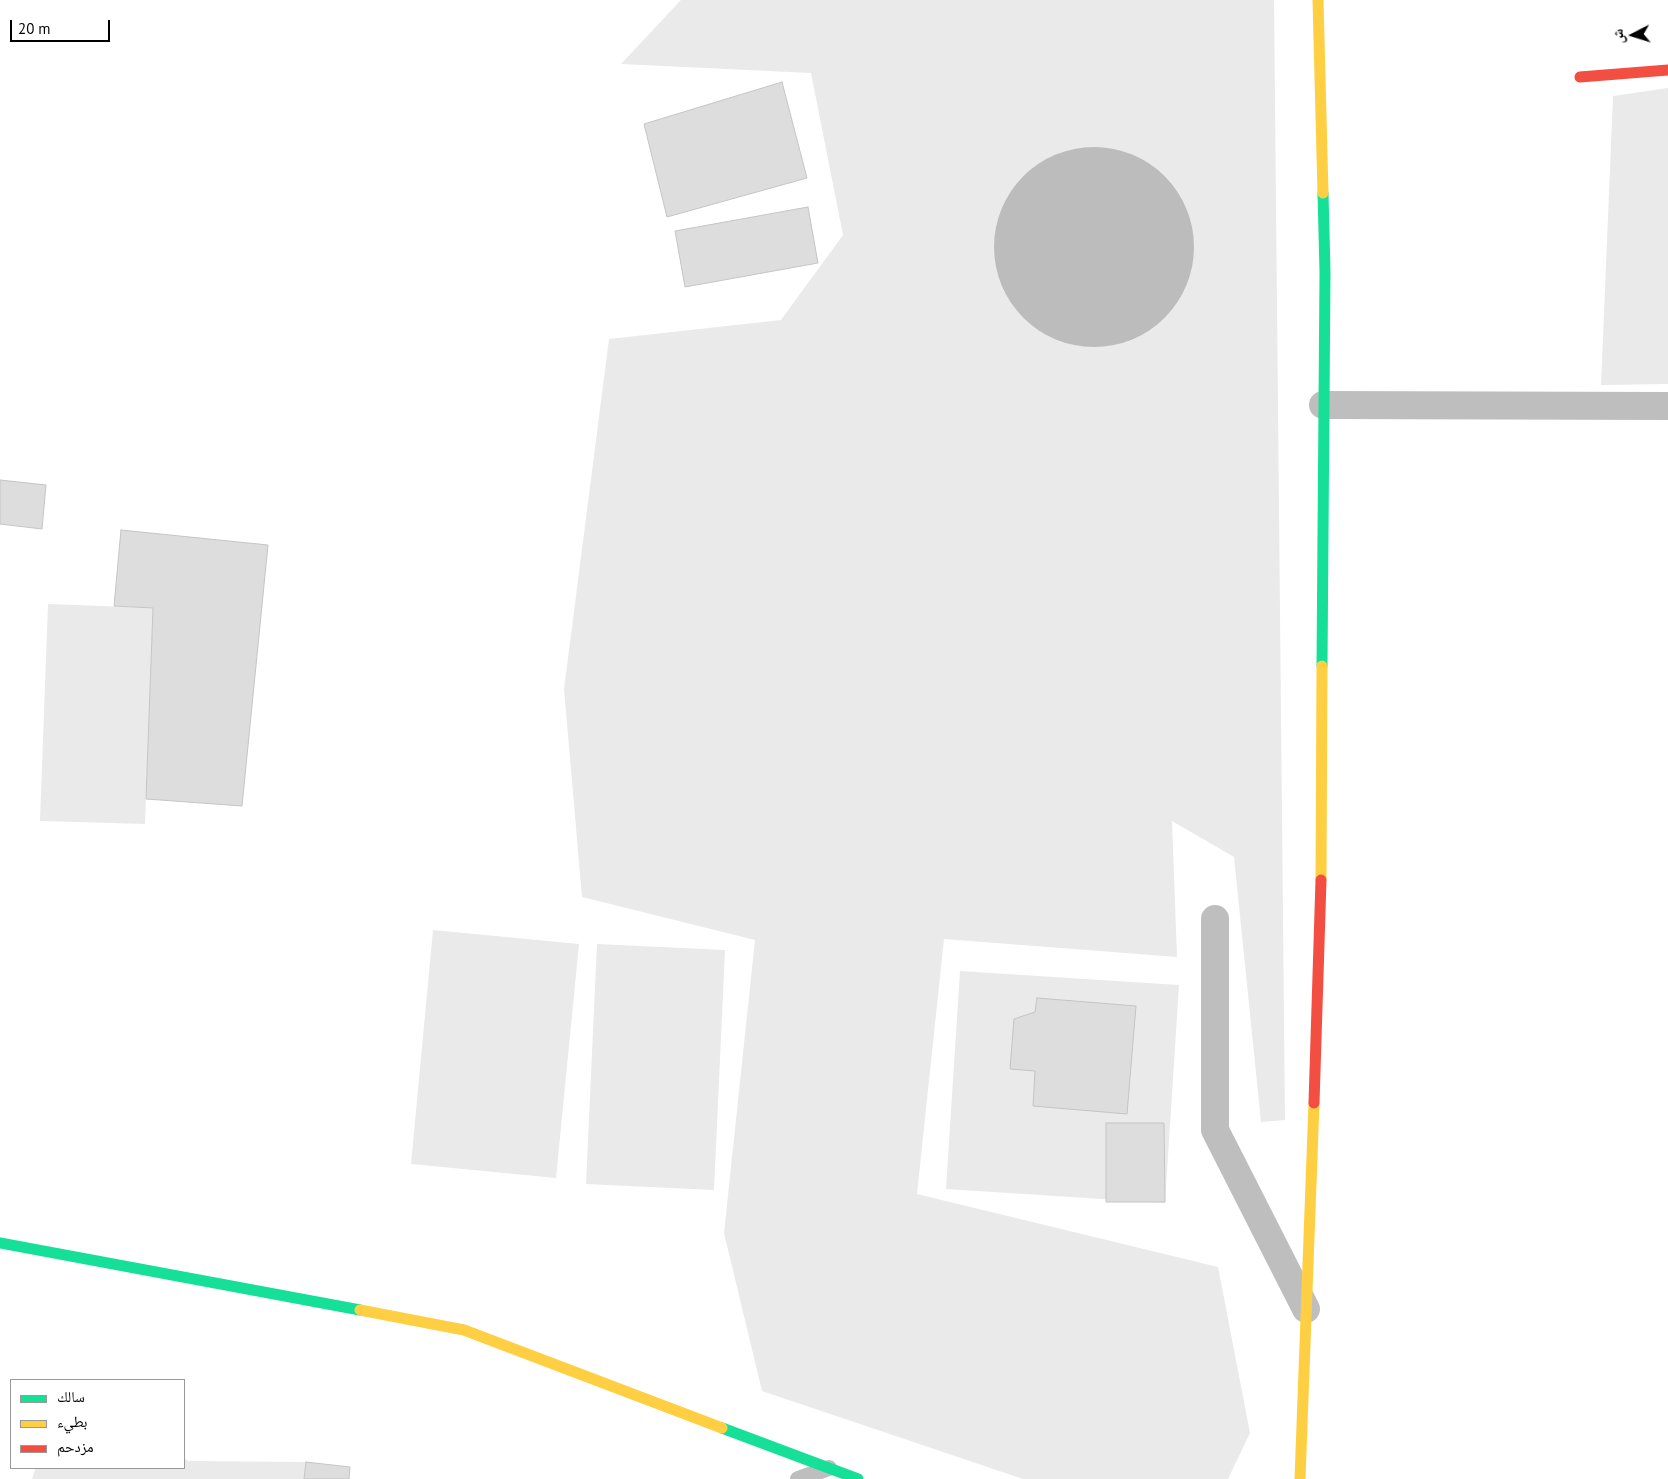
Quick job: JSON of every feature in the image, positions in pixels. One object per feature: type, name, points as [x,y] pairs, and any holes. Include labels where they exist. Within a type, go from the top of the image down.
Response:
[{"type":"street","points":[[1300,1479],[1320,950],[1325,272],[1318,0]]},
{"type":"street","points":[[1580,77],[1668,70]]},
{"type":"street","points":[[1324,405],[1668,406]]},
{"type":"street","points":[[1215,919],[1215,1130],[1306,1309]]},
{"type":"street","points":[[0,1243],[464,1330],[858,1479]]},
{"type":"lane","points":[[798,1479],[830,1468]]},
{"type":"shaded area","points":[[681,0],[1274,0],[1285,1120],[1261,1122],[1234,857],[1172,821],[1177,957],[944,939],[917,1194],[1218,1267],[1250,1433],[1228,1479],[1023,1479],[762,1391],[724,1233],[755,940],[582,897],[564,689],[609,339],[781,320],[843,235],[811,73],[621,64]]},
{"type":"shaded area","points":[[1668,88],[1668,384],[1601,385],[1613,96]]},
{"type":"shaded area","points":[[1094,147],[1113,149],[1141,159],[1157,170],[1171,184],[1186,209],[1192,228],[1194,247],[1192,266],[1182,294],[1171,310],[1157,324],[1132,339],[1113,345],[1094,347],[1075,345],[1047,335],[1031,324],[1017,310],[1002,285],[996,266],[994,247],[996,228],[1006,200],[1017,184],[1031,170],[1056,155],[1075,149]]},
{"type":"shaded area","points":[[48,604],[153,608],[145,824],[40,821]]},
{"type":"shaded area","points":[[433,930],[579,944],[556,1178],[411,1164]]},
{"type":"shaded area","points":[[597,944],[725,950],[714,1190],[586,1184]]},
{"type":"shaded area","points":[[960,971],[1179,985],[1165,1203],[946,1189]]},
{"type":"shaded area","points":[[185,1459],[188,1461],[306,1462],[304,1479],[32,1479],[35,1469],[185,1469]]},
{"type":"building","points":[[782,82],[807,178],[667,217],[644,124]]},
{"type":"building","points":[[808,207],[818,263],[685,287],[675,231]]},
{"type":"building","points":[[0,480],[46,485],[42,529],[0,524]]},
{"type":"building","points":[[121,530],[268,545],[242,806],[146,799],[153,608],[114,606]]},
{"type":"building","points":[[1037,998],[1136,1006],[1127,1114],[1033,1106],[1035,1071],[1010,1069],[1014,1019],[1035,1012]]},
{"type":"building","points":[[1106,1123],[1164,1123],[1165,1202],[1106,1202]]},
{"type":"building","points":[[306,1462],[350,1467],[349,1479],[304,1479]]},
{"type":"traffic: fast","points":[[1322,666],[1325,272],[1323,193]]},
{"type":"traffic: fast","points":[[0,1243],[360,1310]]},
{"type":"traffic: fast","points":[[722,1428],[858,1479]]},
{"type":"traffic: slow","points":[[1318,0],[1323,193]]},
{"type":"traffic: slow","points":[[1321,880],[1322,666]]},
{"type":"traffic: slow","points":[[1300,1479],[1314,1103]]},
{"type":"traffic: slow","points":[[360,1310],[464,1330],[722,1428]]},
{"type":"traffic: jam","points":[[1580,77],[1668,70]]},
{"type":"traffic: jam","points":[[1314,1103],[1321,880]]}]
